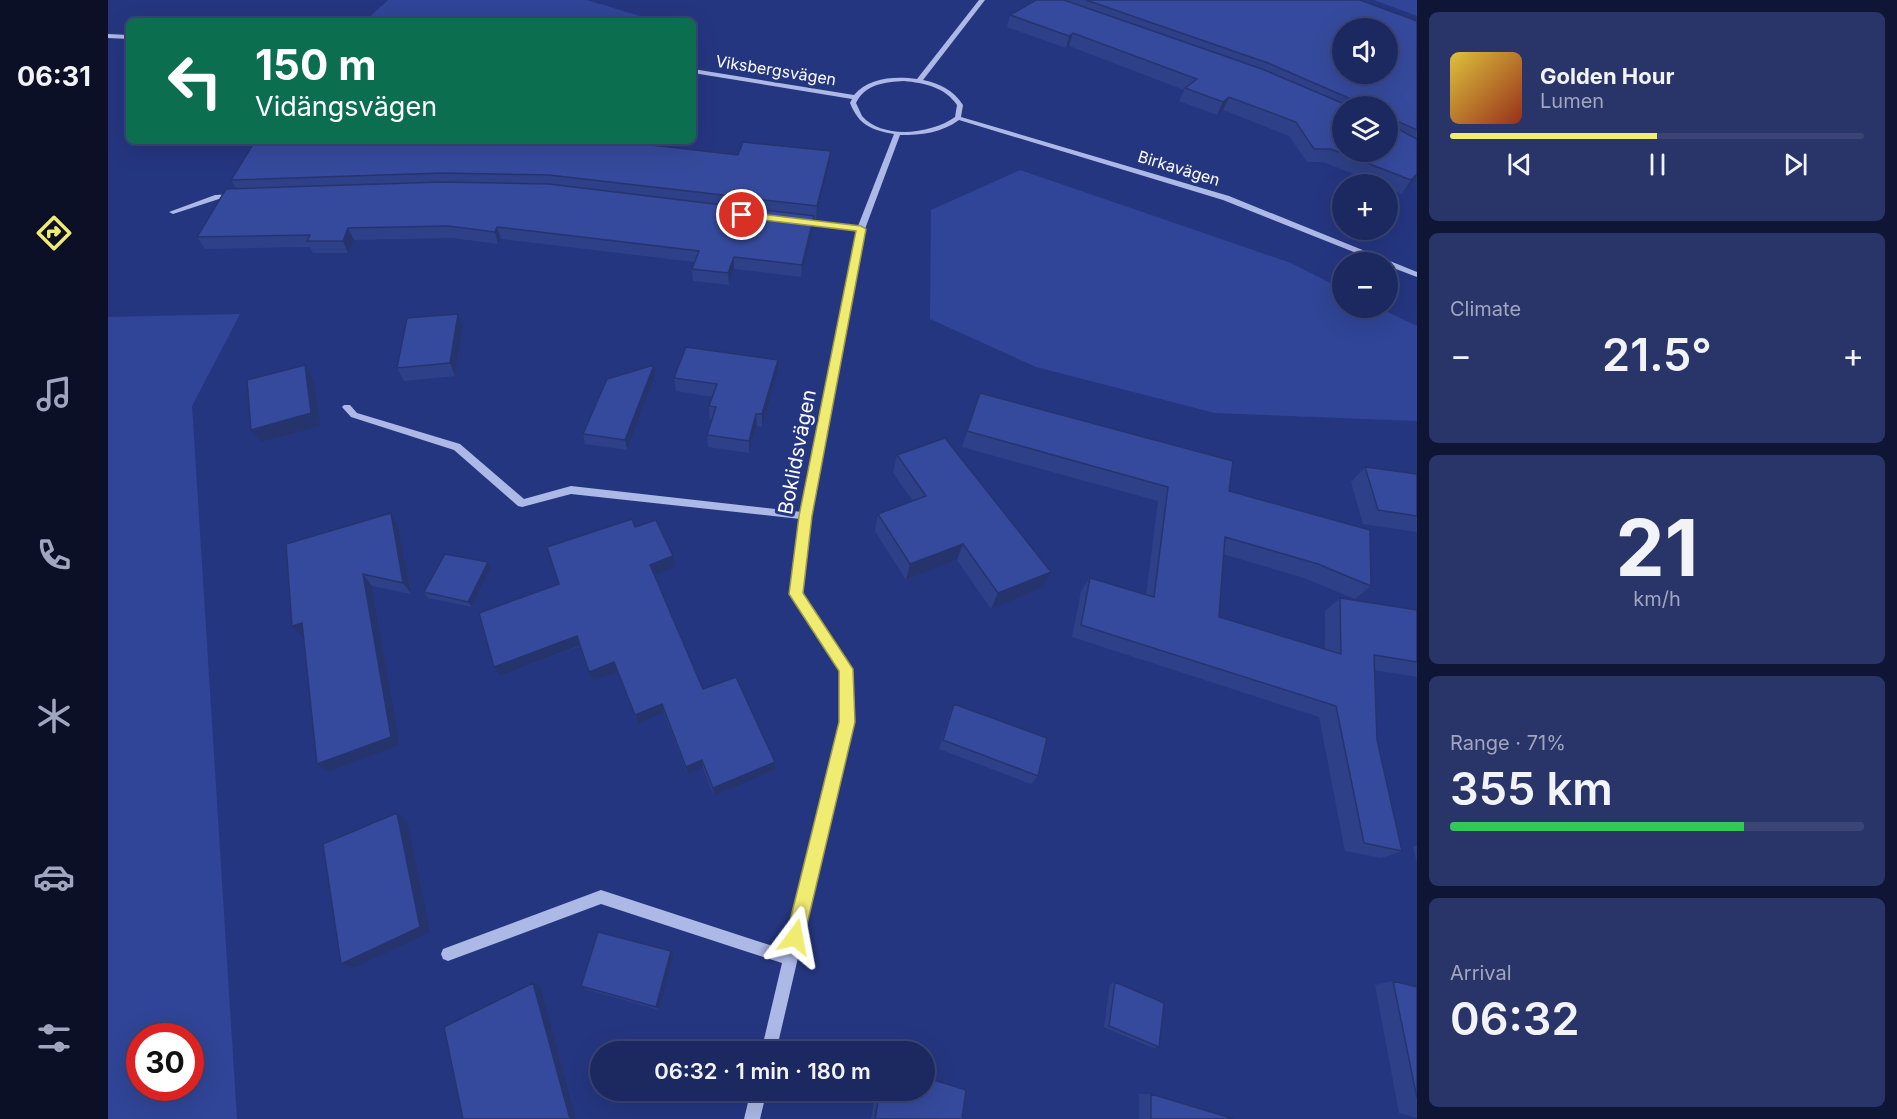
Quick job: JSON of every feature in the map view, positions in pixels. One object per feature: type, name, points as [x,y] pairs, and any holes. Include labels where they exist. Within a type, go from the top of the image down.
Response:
[{"type":"street","points":[[919,81],[982,0]]},
{"type":"street","points":[[108,36],[126,37]]},
{"type":"street","name":"Viksbergsvägen","points":[[696,71],[854,97]]},
{"type":"street","points":[[904,79],[919,81],[937,86],[951,94],[960,105],[958,118],[947,127],[935,131],[898,133],[878,128],[861,119],[854,109],[854,97],[860,91],[878,82],[904,79]]},
{"type":"street","name":"Birkavägen","points":[[958,118],[1226,198],[1359,252]]},
{"type":"street","name":"Boklidsvägen","points":[[771,1041],[847,722],[846,669],[796,594],[806,516],[861,229],[898,133]]},
{"type":"street","points":[[173,212],[218,197],[242,196]]},
{"type":"street","points":[[790,220],[861,229]]},
{"type":"street","name":"Birkavägen","points":[[1398,268],[1417,275]]},
{"type":"street","points":[[347,407],[354,415],[457,447],[522,504],[571,490],[806,516]]},
{"type":"street","points":[[448,954],[601,897],[790,959]]},
{"type":"street","points":[[752,1119],[756,1101]]},
{"type":"shaded area","points":[[388,0],[587,0],[640,16],[616,18],[368,18]]},
{"type":"shaded area","points":[[1374,0],[1417,0],[1417,16]]},
{"type":"shaded area","points":[[1020,170],[1291,263],[1332,284],[1332,318],[1398,317],[1417,326],[1417,421],[1215,413],[1036,367],[930,319],[931,210]]},
{"type":"shaded area","points":[[240,314],[192,406],[237,1119],[108,1119],[108,317]]},
{"type":"building","points":[[1036,0],[1064,0],[1262,69],[1332,99],[1332,149],[1314,149],[1296,122],[1229,97],[1223,102],[1185,88],[1197,79],[1073,33],[1069,36],[1010,15]]},
{"type":"building","points":[[1086,0],[1360,0],[1417,21],[1417,130],[1398,121],[1398,96],[1344,96],[1268,63]]},
{"type":"building","points":[[1398,129],[1417,139],[1417,174],[1411,180],[1365,162],[1398,162]]},
{"type":"building","points":[[743,142],[831,151],[817,206],[549,175],[442,173],[231,180],[253,144],[650,144],[738,155]]},
{"type":"building","points":[[442,182],[549,184],[814,216],[802,265],[734,257],[728,273],[692,269],[699,251],[497,227],[495,232],[448,226],[348,228],[343,241],[307,241],[310,235],[197,237],[226,189]]},
{"type":"building","points":[[458,314],[450,363],[397,368],[407,318]]},
{"type":"building","points":[[686,347],[778,360],[762,414],[756,414],[749,441],[707,435],[716,407],[709,406],[717,384],[674,378]]},
{"type":"building","points":[[305,365],[311,413],[251,430],[247,380]]},
{"type":"building","points":[[654,365],[625,440],[583,434],[607,379]]},
{"type":"building","points":[[980,393],[1233,461],[1229,491],[1370,530],[1371,586],[1318,564],[1225,537],[1219,617],[1341,654],[1340,598],[1417,610],[1417,662],[1374,655],[1377,740],[1402,851],[1364,843],[1336,706],[1081,625],[1090,578],[1154,597],[1168,487],[967,431]]},
{"type":"building","points":[[945,438],[1051,572],[998,593],[963,544],[910,564],[878,514],[926,496],[897,455]]},
{"type":"building","points":[[1365,467],[1417,474],[1417,516],[1378,510]]},
{"type":"building","points":[[391,513],[403,583],[363,574],[391,737],[317,764],[302,623],[292,626],[286,544]]},
{"type":"building","points":[[632,519],[635,527],[656,520],[673,556],[650,565],[703,689],[736,677],[775,762],[713,788],[702,760],[686,767],[662,704],[635,715],[614,662],[589,672],[577,636],[494,667],[479,613],[559,584],[547,547]]},
{"type":"building","points":[[445,554],[488,562],[468,602],[424,592]]},
{"type":"building","points":[[954,704],[1047,738],[1038,776],[943,740]]},
{"type":"building","points":[[397,813],[420,927],[341,964],[323,844]]},
{"type":"building","points":[[598,932],[671,951],[656,1007],[581,986]]},
{"type":"building","points":[[1393,981],[1417,987],[1417,1098]]},
{"type":"building","points":[[1115,982],[1164,1003],[1159,1047],[1109,1026]]},
{"type":"building","points":[[533,983],[570,1119],[463,1119],[444,1027]]},
{"type":"building","points":[[935,1080],[966,1090],[962,1119],[875,1119],[878,1101],[935,1101]]},
{"type":"building","points":[[1151,1094],[1234,1119],[1151,1119]]},
{"type":"route","points":[[742,215],[861,229],[806,516],[796,594],[846,669],[847,722],[795,937]]}]
